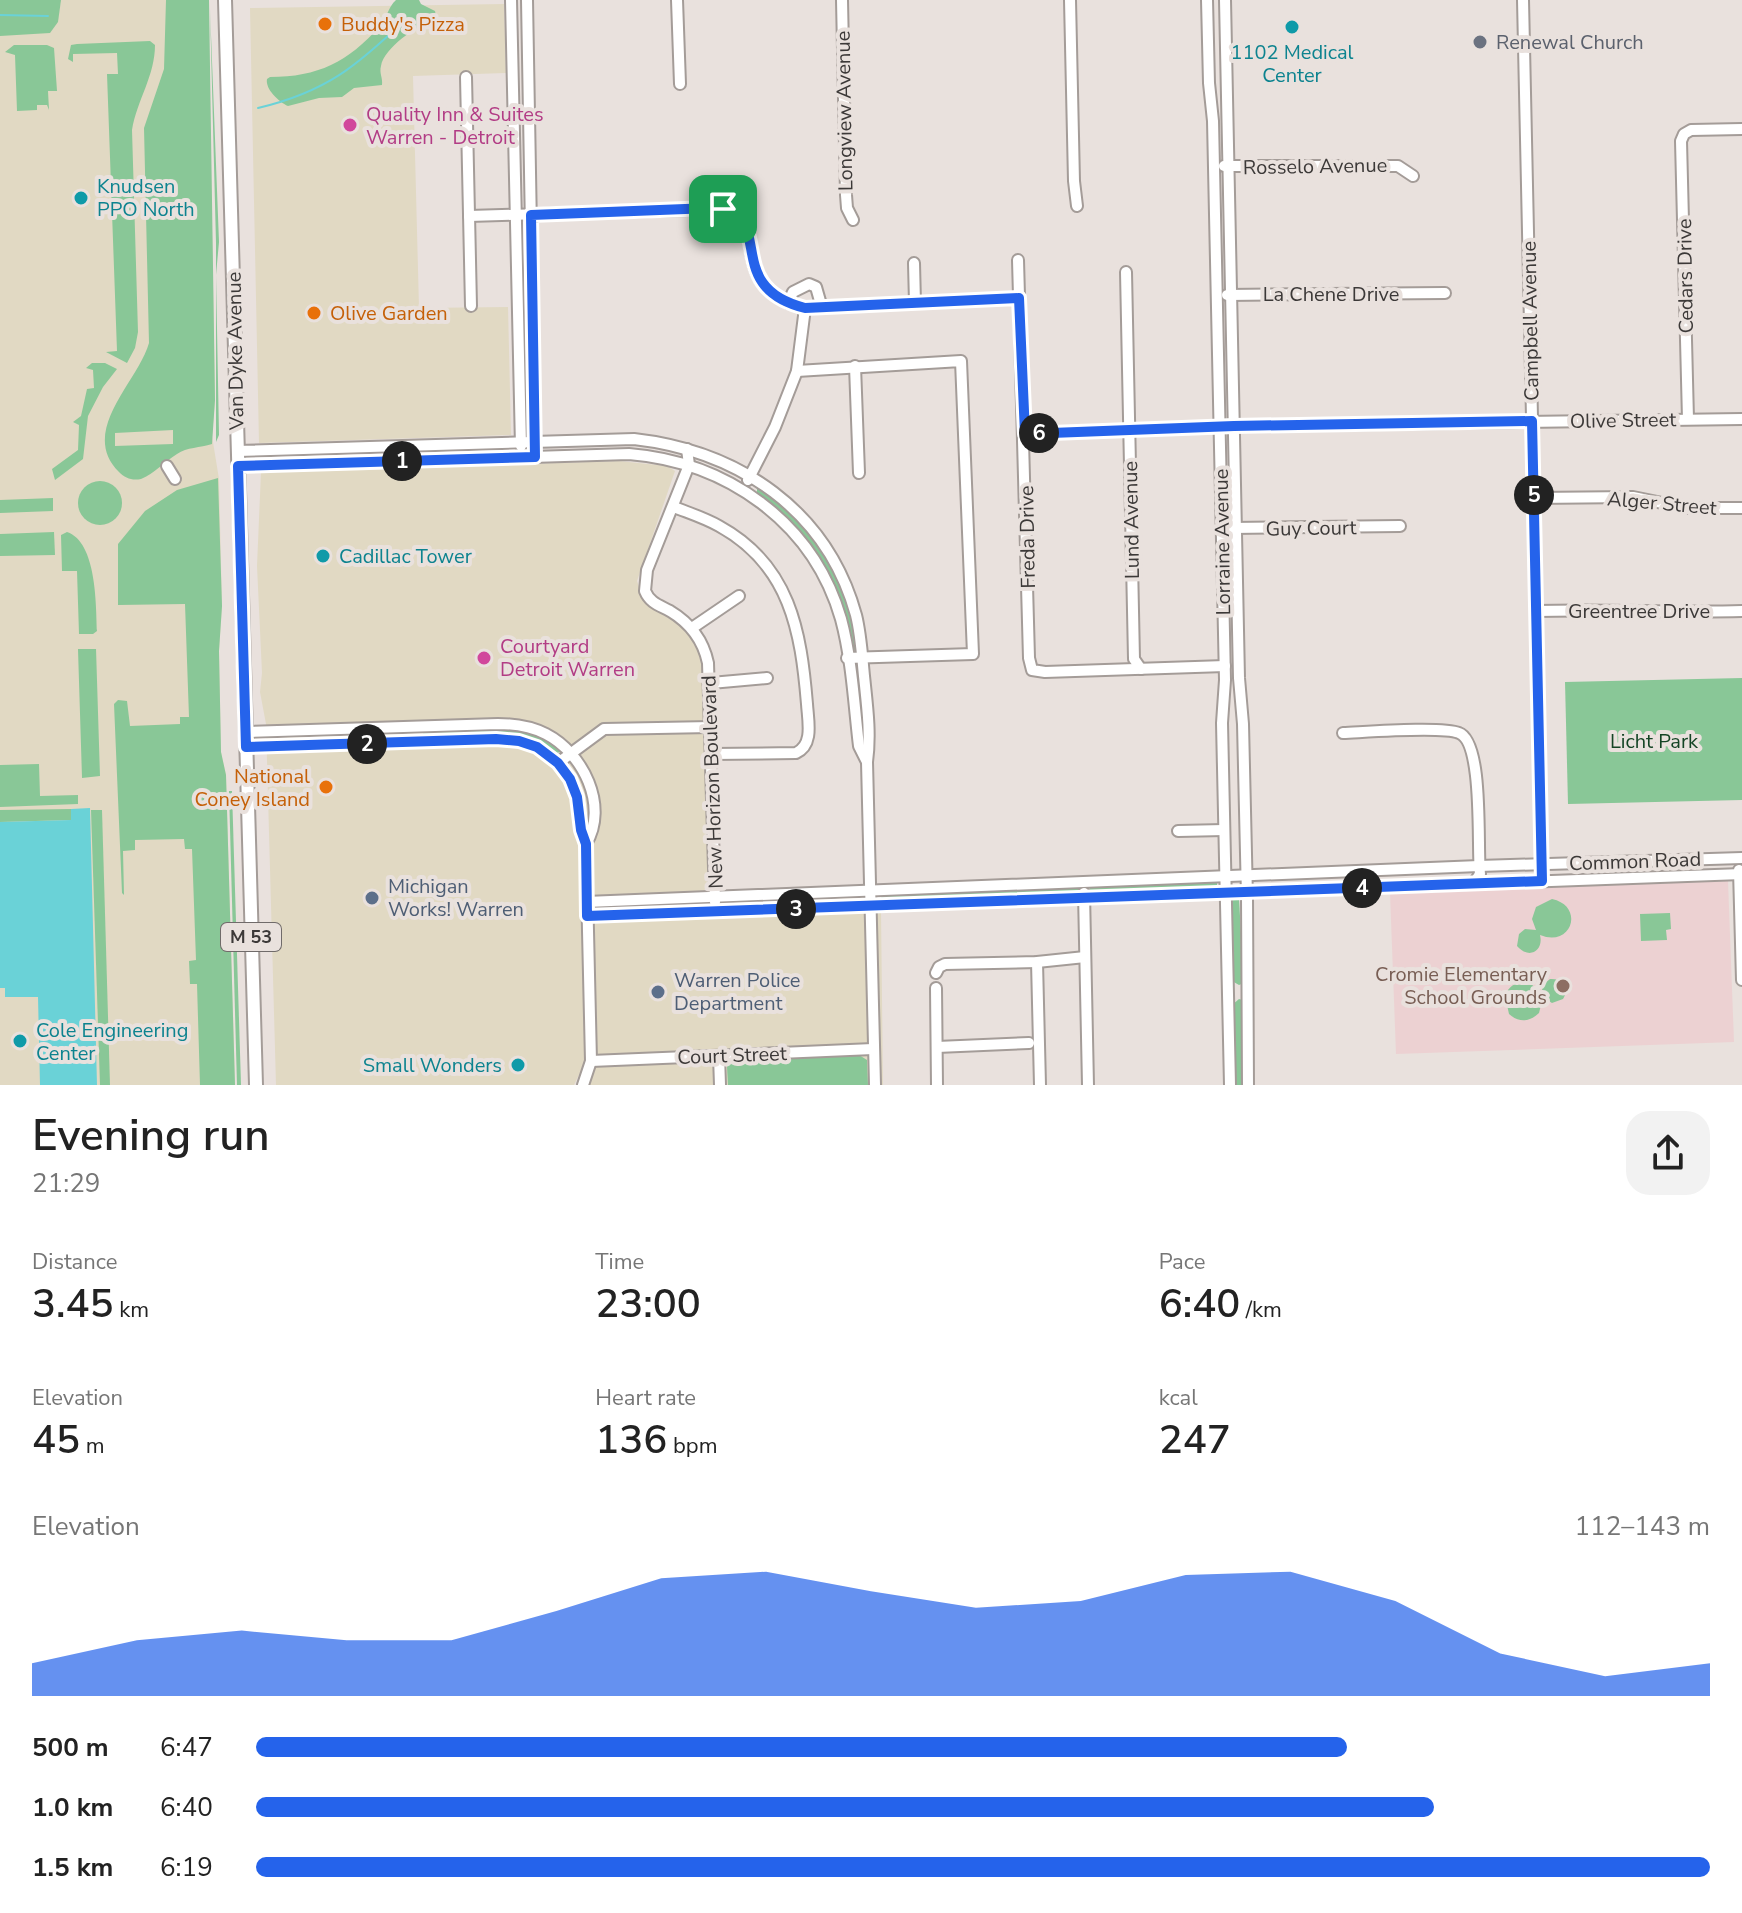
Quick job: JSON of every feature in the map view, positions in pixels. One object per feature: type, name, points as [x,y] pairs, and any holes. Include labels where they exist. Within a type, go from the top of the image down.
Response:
[{"type":"main road","name":"Van Dyke Avenue","points":[[225,0],[256,1085]]},
{"type":"street","points":[[511,0],[523,457]]},
{"type":"street","points":[[527,0],[535,457]]},
{"type":"street","points":[[677,0],[680,84]]},
{"type":"street","name":"Longview Avenue","points":[[842,0],[846,195],[847,208],[853,220]]},
{"type":"street","points":[[1070,0],[1073,166],[1077,206]]},
{"type":"street","name":"Lorraine Avenue","points":[[1207,0],[1213,112],[1220,427],[1225,666],[1222,723],[1230,1085]]},
{"type":"street","name":"Lorraine Avenue","points":[[1225,0],[1239,678],[1243,724],[1250,1002],[1248,1085]]},
{"type":"street","name":"Campbell Avenue","points":[[1523,0],[1542,881]]},
{"type":"street","points":[[1209,70],[1217,67],[1226,70]]},
{"type":"street","points":[[466,77],[471,306]]},
{"type":"street","name":"Cedars Drive","points":[[1688,419],[1681,141],[1684,134],[1691,130],[1742,129]]},
{"type":"street","name":"Rosselo Avenue","points":[[1214,167],[1398,166],[1413,176]]},
{"type":"street","points":[[469,216],[711,208],[732,211],[742,219],[749,231],[754,269],[761,284],[788,303],[805,308],[822,308],[1019,298]]},
{"type":"street","name":"Freda Drive","points":[[1018,260],[1029,658],[1032,670],[1141,669]]},
{"type":"street","points":[[914,263],[915,303]]},
{"type":"street","name":"Lund Avenue","points":[[1126,272],[1134,659],[1141,669]]},
{"type":"street","points":[[788,303],[793,292],[809,284],[816,287],[822,308]]},
{"type":"street","name":"La Chene Drive","points":[[1217,295],[1445,293]]},
{"type":"street","points":[[743,489],[775,427],[797,371],[805,308]]},
{"type":"street","points":[[797,371],[961,361],[973,654],[847,658]]},
{"type":"street","points":[[855,366],[859,473]]},
{"type":"street","name":"Olive Street","points":[[1025,434],[1234,426],[1742,419]]},
{"type":"street","points":[[237,451],[634,439],[687,449],[726,463],[751,476],[788,505],[827,551],[851,602],[862,656],[868,719],[875,1085]]},
{"type":"street","points":[[582,440],[583,455]]},
{"type":"street","points":[[396,445],[397,461]]},
{"type":"street","points":[[366,447],[367,463]]},
{"type":"street","points":[[687,449],[689,465],[647,570],[645,591],[652,602],[692,628],[739,596]]},
{"type":"street","points":[[238,466],[640,455],[689,465],[743,489],[788,526],[819,567],[841,620],[859,746],[867,762]]},
{"type":"street","points":[[167,466],[175,479]]},
{"type":"street","name":"Alger Street","points":[[1534,498],[1633,497],[1687,508],[1742,508]]},
{"type":"street","points":[[674,507],[719,526],[747,546],[767,567],[784,593],[801,641],[807,744],[796,753],[712,754]]},
{"type":"street","name":"Guy Court","points":[[1222,529],[1400,526]]},
{"type":"street","name":"Greentree Drive","points":[[1536,611],[1742,611]]},
{"type":"street","name":"New Horizon Boulevard","points":[[692,628],[706,652],[711,683],[715,912]]},
{"type":"street","points":[[1141,669],[1225,666]]},
{"type":"street","points":[[711,683],[767,678]]},
{"type":"street","points":[[1222,723],[1231,727],[1243,724]]},
{"type":"street","points":[[246,732],[523,725],[546,734],[570,753],[587,778],[593,797],[595,830],[586,844]]},
{"type":"street","points":[[558,763],[604,729],[711,727]]},
{"type":"street","points":[[1343,733],[1440,730],[1461,733],[1471,743],[1475,762],[1480,874],[1474,883]]},
{"type":"street","points":[[246,747],[508,739],[537,747],[558,763],[574,789],[586,844],[591,1061],[583,1085]]},
{"type":"street","points":[[1178,831],[1224,830]]},
{"type":"street","points":[[1741,858],[1742,980]]},
{"type":"street","name":"Common Road","points":[[586,902],[1741,858]]},
{"type":"street","name":"Common Road","points":[[587,916],[1740,874]]},
{"type":"street","points":[[1288,875],[1289,890]]},
{"type":"street","points":[[1084,883],[1088,1085]]},
{"type":"street","points":[[936,973],[945,964],[1037,962],[1085,957]]},
{"type":"street","points":[[1037,962],[1040,1085]]},
{"type":"street","points":[[936,988],[937,1085]]},
{"type":"street","points":[[937,1047],[1029,1043]]},
{"type":"street","name":"Court Street","points":[[591,1061],[873,1049]]},
{"type":"street","points":[[719,1056],[720,1085]]},
{"type":"shaded area","points":[[0,0],[208,0],[215,400],[212,436],[219,479],[221,752],[226,775],[235,1085],[0,1085]]},
{"type":"shaded area","points":[[504,4],[506,73],[413,76],[419,308],[508,307],[511,435],[259,443],[250,8]]},
{"type":"shaded area","points":[[619,461],[667,466],[675,471],[637,581],[643,598],[681,622],[703,658],[708,879],[704,892],[855,889],[881,911],[883,1085],[576,1085],[582,1069],[574,1085],[276,1085],[266,724],[260,692],[262,673],[257,566],[261,472]]},
{"type":"shaded area","name":"Cromie Elementary School Grounds","points":[[1728,881],[1734,1042],[1396,1054],[1390,893]]},
{"type":"green space","points":[[0,0],[61,0],[58,22],[50,33],[0,36]]},
{"type":"green space","points":[[166,0],[209,0],[215,400],[212,444],[181,452],[146,477],[135,480],[119,472],[108,456],[105,440],[114,407],[149,343],[144,128],[164,69]],"holes":[[[173,430],[173,444],[115,446],[115,433]]]},
{"type":"green space","points":[[396,0],[419,0],[435,11],[436,16],[433,21],[402,38],[388,52],[381,69],[382,85],[354,88],[342,97],[319,98],[288,106],[270,91],[267,79],[270,77],[303,74],[344,58],[380,26]]},
{"type":"green space","points":[[210,9],[219,242],[216,275],[216,243]]},
{"type":"green space","points":[[150,41],[155,45],[152,67],[132,130],[138,332],[135,348],[127,363],[106,352],[117,351],[107,74],[118,74],[117,53],[73,54],[73,62],[68,59],[71,45]]},
{"type":"green space","points":[[14,45],[47,45],[54,48],[57,91],[48,91],[49,110],[47,105],[37,105],[37,110],[17,111],[15,55],[5,52]]},
{"type":"green space","points":[[216,275],[219,435],[216,442]]},
{"type":"green space","points":[[92,363],[105,363],[117,369],[103,387],[88,416],[83,459],[55,480],[52,469],[78,450],[79,425],[73,422],[81,416],[87,389],[94,388],[93,370],[86,368]]},
{"type":"green space","points":[[218,478],[222,606],[219,651],[221,752],[226,775],[235,1085],[200,1085],[197,984],[190,984],[189,961],[196,960],[192,849],[185,849],[184,839],[135,840],[135,850],[123,851],[124,895],[122,893],[114,704],[118,700],[127,701],[130,726],[180,724],[180,717],[189,717],[185,604],[118,605],[118,544],[145,511],[177,490]]},
{"type":"green space","points":[[100,481],[116,487],[122,503],[116,519],[100,525],[84,519],[78,503],[84,487]]},
{"type":"green space","points":[[757,487],[761,487],[798,520],[832,567],[852,618],[855,650],[852,649],[833,587],[816,553],[789,520],[757,493]]},
{"type":"green space","points":[[53,498],[53,511],[0,513],[0,500]]},
{"type":"green space","points":[[54,532],[55,555],[0,556],[0,534]]},
{"type":"green space","points":[[67,532],[77,538],[84,548],[93,576],[97,631],[93,634],[79,634],[77,571],[62,571],[61,535]]},
{"type":"green space","points":[[78,649],[96,649],[100,776],[82,778]]},
{"type":"green space","name":"Licht Park","points":[[1742,678],[1742,800],[1568,804],[1565,682]]},
{"type":"green space","points":[[503,728],[534,733],[561,748],[561,752],[555,753],[535,742],[425,737],[423,734],[424,731]]},
{"type":"green space","points":[[39,764],[40,796],[78,795],[78,804],[0,807],[0,765]]},
{"type":"green space","points":[[229,791],[232,791],[241,1085],[237,1085]]},
{"type":"green space","points":[[71,809],[71,820],[0,822],[0,810]]},
{"type":"green space","points":[[91,810],[102,810],[110,1085],[100,1085]]},
{"type":"green space","points":[[1217,881],[1217,889],[1093,893],[1089,890],[1091,886]]},
{"type":"green space","points":[[1076,886],[1079,890],[1076,894],[884,901],[881,898],[884,894]]},
{"type":"green space","points":[[1230,899],[1239,899],[1244,983],[1239,985],[1232,981]]},
{"type":"green space","points":[[1552,899],[1569,909],[1571,917],[1567,931],[1560,936],[1540,935],[1538,949],[1531,953],[1522,950],[1517,946],[1519,934],[1525,929],[1536,930],[1532,919],[1536,907]]},
{"type":"green space","points":[[1670,913],[1671,929],[1666,930],[1667,940],[1641,941],[1640,914]]},
{"type":"green space","points":[[1550,979],[1564,984],[1566,991],[1563,999],[1552,1003],[1543,997],[1539,1013],[1528,1020],[1509,1014],[1505,996],[1511,987],[1517,983],[1530,983],[1541,993]]},
{"type":"green space","points":[[1239,999],[1243,1000],[1244,1085],[1234,1085],[1232,1005]]},
{"type":"green space","points":[[859,1055],[867,1060],[868,1085],[728,1085],[730,1059]]},
{"type":"water","points":[[90,808],[97,1085],[40,1085],[38,997],[5,997],[5,988],[0,988],[0,822],[71,820],[71,809]]},
{"type":"waterway","points":[[0,15],[48,16]]},
{"type":"waterway","points":[[258,108],[303,94],[339,75],[356,64],[406,19]]},
{"type":"place","name":"Buddy's Pizza","points":[[325,24]]},
{"type":"place","name":"1102 Medical Center","points":[[1292,27]]},
{"type":"place","name":"Renewal Church","points":[[1480,42]]},
{"type":"place","name":"Quality Inn & Suites Warren - Detroit","points":[[350,125]]},
{"type":"place","name":"Knudsen PPO North","points":[[81,198]]},
{"type":"place","name":"Olive Garden","points":[[314,313]]},
{"type":"place","name":"Cadillac Tower","points":[[323,556]]},
{"type":"place","name":"Courtyard Detroit Warren","points":[[484,658]]},
{"type":"place","name":"National Coney Island","points":[[326,787]]},
{"type":"place","name":"Michigan Works! Warren","points":[[372,898]]},
{"type":"place","name":"Cromie Elementary School Grounds","points":[[1563,986]]},
{"type":"place","name":"Warren Police Department","points":[[658,992]]},
{"type":"place","name":"Cole Engineering Center","points":[[20,1041]]},
{"type":"place","name":"Small Wonders","points":[[518,1065]]},
{"type":"route","points":[[723,209],[732,211],[746,225],[754,269],[761,284],[775,296],[795,306],[1019,298],[1025,434],[1234,426],[1532,421],[1542,881],[587,916],[586,844],[577,797],[565,771],[537,747],[519,741],[496,739],[246,747],[238,466],[535,457],[531,215],[723,209]]}]
